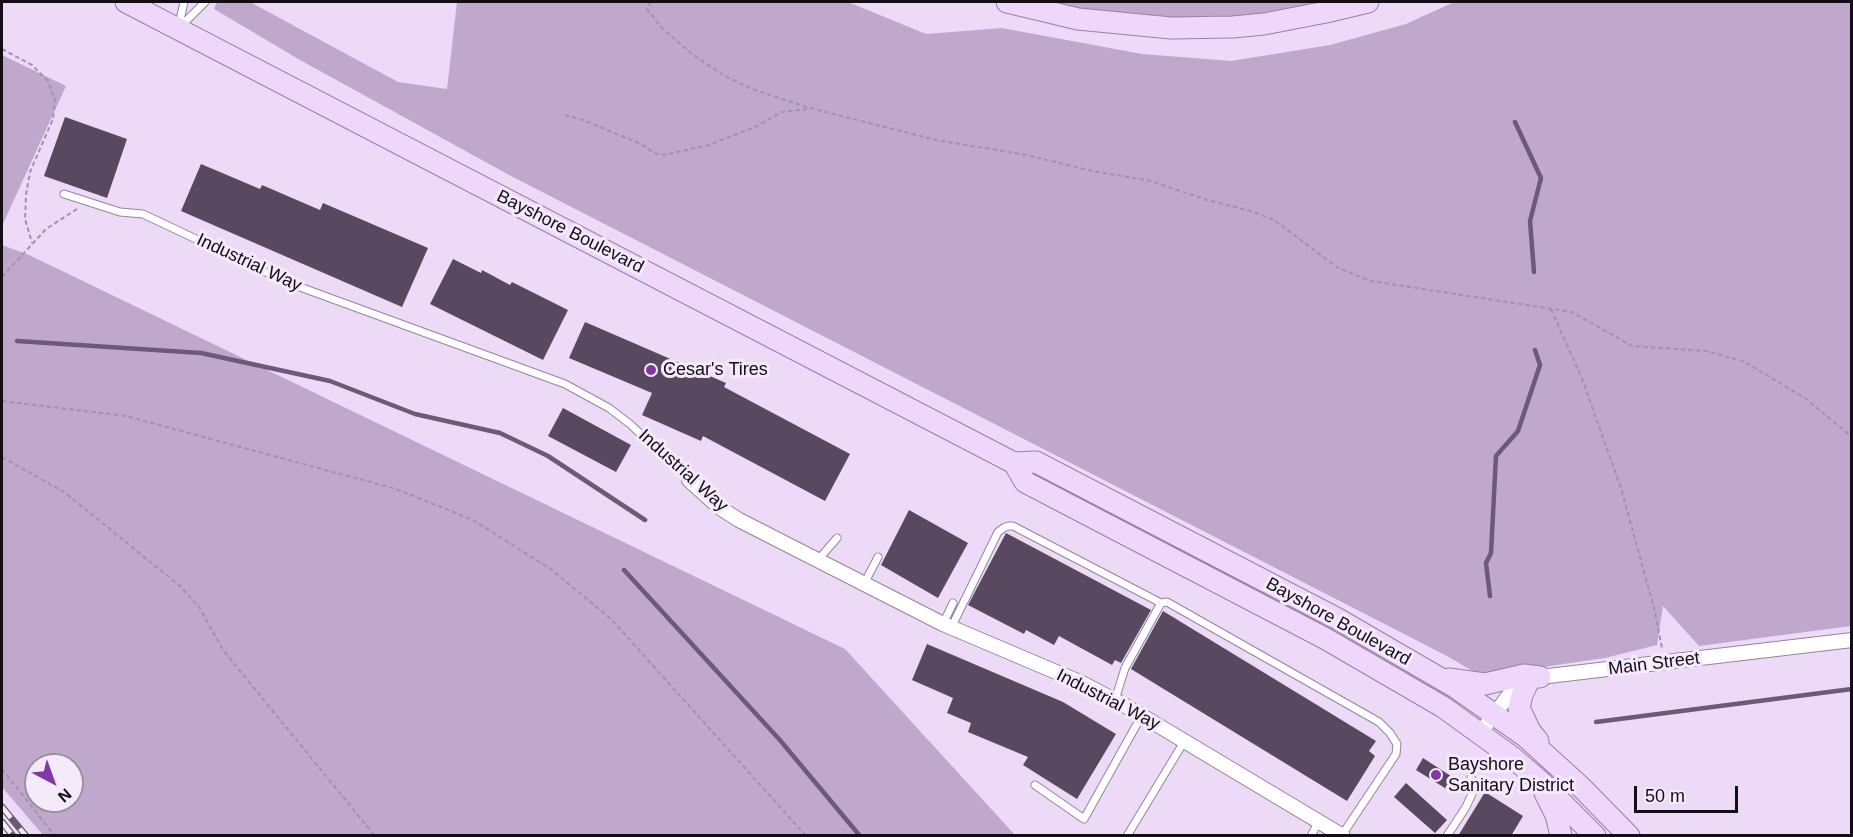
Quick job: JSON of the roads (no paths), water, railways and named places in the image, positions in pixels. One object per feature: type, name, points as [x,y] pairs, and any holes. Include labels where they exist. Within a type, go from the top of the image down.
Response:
[{"type":"main road","name":"Bayshore Boulevard","points":[[126,2],[1014,463],[1036,462],[1338,619],[1436,676],[1526,737],[1556,762],[1625,834]]},
{"type":"main road","points":[[1007,2],[1099,22],[1181,28],[1264,24],[1368,2]]},
{"type":"main road","name":"Bayshore Boulevard","points":[[1014,463],[1025,482],[1326,639],[1443,707],[1480,733],[1540,782],[1595,836]]},
{"type":"main road","points":[[1436,676],[1471,684],[1485,684],[1524,675],[1534,680],[1522,695],[1520,708],[1530,731],[1556,762]]},
{"type":"main road","points":[[1540,782],[1556,815],[1561,836]]},
{"type":"street","name":"Industrial Way","points":[[689,480],[720,508],[864,584],[947,626],[1082,683],[1115,700],[1342,835]]},
{"type":"street","name":"Main Street","points":[[1534,680],[1851,640]]},
{"type":"street","points":[[1480,733],[1509,695],[1534,680]]},
{"type":"lane","points":[[178,28],[184,2]]},
{"type":"lane","points":[[178,28],[205,2]]},
{"type":"lane","name":"Industrial Way","points":[[64,194],[120,212],[143,214],[247,264],[321,296],[565,384],[609,408],[630,424],[689,480]]},
{"type":"lane","points":[[947,626],[998,532],[1005,526],[1013,526],[1161,603],[1167,602],[1379,722],[1390,733],[1397,744],[1396,754],[1342,835]]},
{"type":"lane","points":[[818,560],[837,538]]},
{"type":"lane","points":[[864,584],[878,557]]},
{"type":"lane","points":[[947,626],[953,603]]},
{"type":"lane","points":[[1115,700],[1125,668],[1161,603]]},
{"type":"lane","points":[[1035,785],[1084,819],[1142,715]]},
{"type":"lane","points":[[1126,836],[1185,740]]},
{"type":"lane","points":[[1447,836],[1466,807],[1476,785],[1471,778]]},
{"type":"lane","points":[[1311,836],[1319,821]]},
{"type":"waterway","points":[[1515,122],[1541,178],[1530,221],[1534,272]]},
{"type":"waterway","points":[[17,341],[201,353],[330,381],[415,414],[500,433],[548,456],[645,520]]},
{"type":"waterway","points":[[1490,596],[1486,563],[1491,553],[1496,456],[1518,431],[1540,365],[1535,350]]},
{"type":"waterway","points":[[624,570],[779,739],[860,836]]},
{"type":"waterway","points":[[1596,722],[1852,689]]},
{"type":"railway","points":[[2,807],[26,836]]},
{"type":"railway","points":[[2,822],[13,836]]},
{"type":"place","name":"Cesar's Tires","points":[[651,370]]},
{"type":"place","name":"Bayshore Sanitary District","points":[[1436,775]]}]
